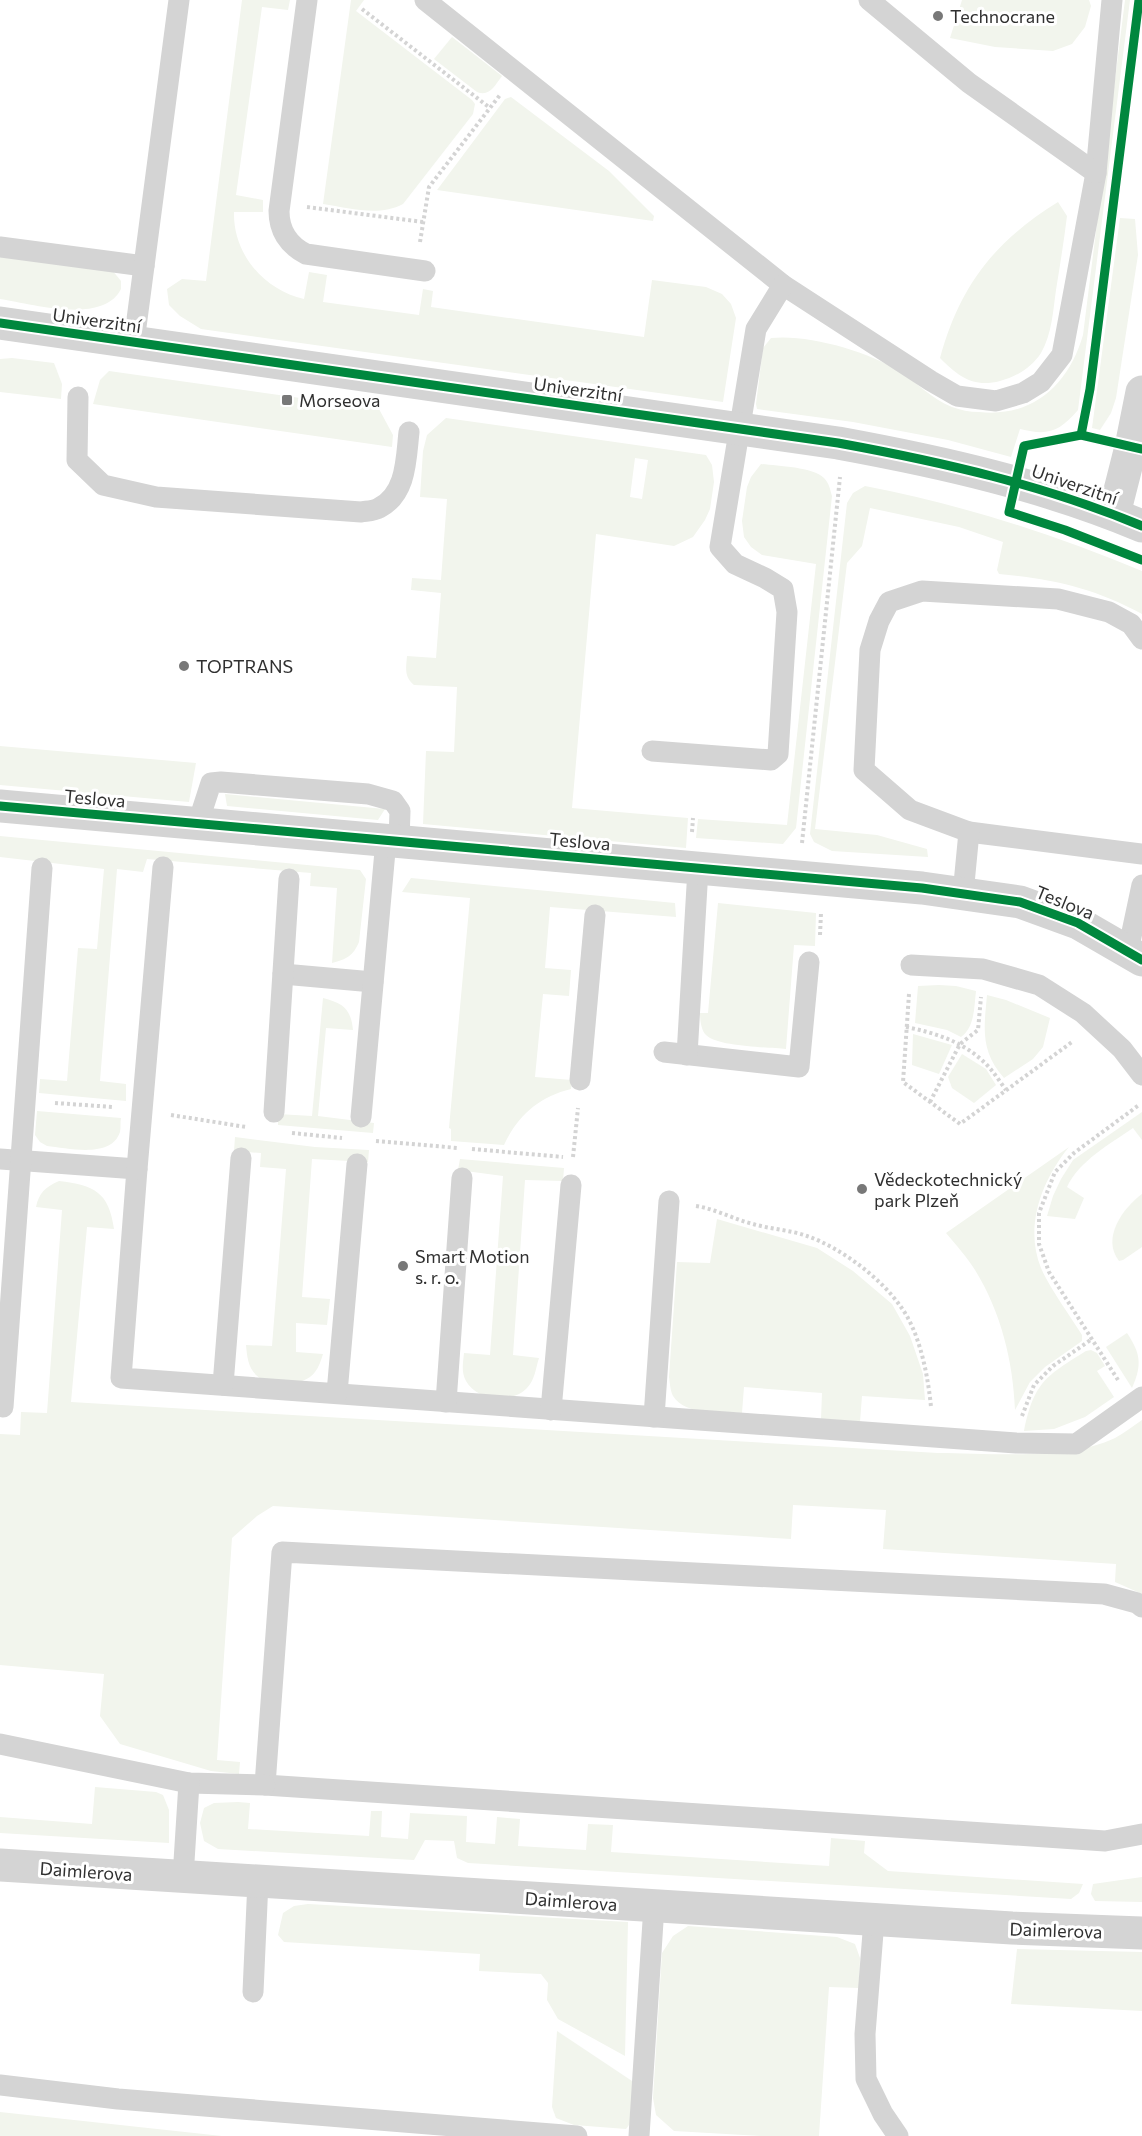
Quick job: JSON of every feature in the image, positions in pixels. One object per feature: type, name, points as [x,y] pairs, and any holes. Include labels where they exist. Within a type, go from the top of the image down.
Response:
[{"type":"street","name":"Univerzitní","points":[[0,323],[838,443],[931,460],[1016,482],[1128,520]]},
{"type":"street","points":[[1128,520],[1131,447],[1142,392]]},
{"type":"street","name":"Teslova","points":[[0,806],[921,888],[1020,902],[1078,922],[1135,956]]},
{"type":"street","name":"Daimlerova","points":[[0,1865],[874,1920],[1142,1933]]},
{"type":"lane","points":[[134,342],[179,0]]},
{"type":"lane","points":[[307,0],[279,204],[279,220],[284,234],[303,252],[313,255],[421,270]]},
{"type":"lane","points":[[425,0],[783,285],[957,396],[996,401],[1023,393],[1041,382],[1062,355],[1096,173],[1112,0]]},
{"type":"lane","points":[[869,0],[969,83],[1096,173]]},
{"type":"lane","points":[[0,247],[144,266]]},
{"type":"lane","points":[[652,751],[771,760],[778,754],[787,612],[783,590],[765,578],[735,564],[720,547],[756,329],[783,285]]},
{"type":"lane","points":[[78,397],[77,460],[104,485],[156,497],[361,512],[379,509],[394,496],[404,477],[409,432]]},
{"type":"lane","points":[[1142,639],[1131,624],[1109,612],[1058,599],[922,591],[890,602],[879,621],[870,650],[864,770],[910,810],[969,832],[1142,854]]},
{"type":"lane","points":[[198,823],[211,783],[221,782],[357,793],[393,801],[400,811],[392,840],[373,982],[362,1117]]},
{"type":"lane","points":[[963,894],[969,832]]},
{"type":"lane","points":[[163,867],[121,1378],[1016,1443],[1076,1444],[1138,1400]]},
{"type":"lane","points":[[3,1407],[10,1160],[42,868]]},
{"type":"lane","points":[[687,1055],[698,869]]},
{"type":"lane","points":[[274,1112],[289,879]]},
{"type":"lane","points":[[1135,956],[1142,885]]},
{"type":"lane","points":[[580,1080],[590,1044],[595,915]]},
{"type":"lane","points":[[664,1052],[799,1067],[809,962]]},
{"type":"lane","points":[[911,965],[983,969],[1039,985],[1083,1013],[1122,1049],[1139,1085]]},
{"type":"lane","points":[[283,974],[373,982]]},
{"type":"lane","points":[[223,1385],[241,1158]]},
{"type":"lane","points":[[10,1160],[137,1169]]},
{"type":"lane","points":[[337,1393],[357,1164]]},
{"type":"lane","points":[[447,1402],[462,1178]]},
{"type":"lane","points":[[550,1410],[571,1185]]},
{"type":"lane","points":[[654,1417],[669,1201]]},
{"type":"lane","points":[[264,1785],[282,1552],[1104,1594],[1137,1603],[1142,1607]]},
{"type":"lane","points":[[0,1744],[189,1783],[264,1785],[1105,1840],[1142,1834]]},
{"type":"lane","points":[[183,1877],[189,1783]]},
{"type":"lane","points":[[253,1992],[258,1881]]},
{"type":"lane","points":[[639,2136],[654,1906]]},
{"type":"lane","points":[[874,1920],[865,2034],[866,2079],[883,2114],[898,2136]]},
{"type":"lane","points":[[0,2085],[118,2099],[577,2136]]},
{"type":"path","points":[[362,9],[490,108]]},
{"type":"path","points":[[421,270],[423,222],[429,187],[517,73]]},
{"type":"path","points":[[279,204],[423,222]]},
{"type":"path","points":[[801,851],[841,470]]},
{"type":"path","points":[[911,965],[903,1082],[960,1124],[1096,1025]]},
{"type":"path","points":[[930,1102],[960,1044],[978,1030],[983,969]]},
{"type":"path","points":[[906,1027],[934,1033],[960,1044],[986,1064],[1006,1090]]},
{"type":"path","points":[[571,1185],[580,1080]]},
{"type":"path","points":[[1138,1400],[1092,1339],[1049,1272],[1039,1244],[1039,1213],[1055,1172],[1074,1153],[1141,1103],[1139,1085]]},
{"type":"path","points":[[669,1201],[712,1208],[752,1224],[806,1236],[846,1255],[877,1281],[902,1307],[918,1342],[928,1379],[932,1412]]},
{"type":"path","points":[[1019,1422],[1034,1385],[1053,1365],[1092,1339]]},
{"type":"shaded area","points":[[242,0],[290,0],[288,10],[262,7],[236,195],[263,200],[263,212],[234,212],[235,227],[245,256],[264,279],[276,288],[304,299],[309,272],[327,275],[323,302],[419,315],[423,289],[433,291],[431,307],[644,337],[652,280],[706,287],[722,294],[731,304],[736,318],[723,402],[201,329],[180,316],[169,305],[167,289],[182,279],[206,281]]},
{"type":"shaded area","points":[[351,0],[364,0],[356,11],[475,104],[473,114],[403,204],[384,210],[374,211],[323,204]]},
{"type":"shaded area","points":[[962,0],[1089,0],[1091,6],[1085,27],[1072,44],[1053,51],[995,47],[950,38]]},
{"type":"shaded area","points":[[1125,0],[1130,0],[1078,410],[1059,428],[1046,432],[1020,429],[1011,457],[948,440],[853,422],[757,409],[763,348],[771,338],[786,337],[819,341],[871,357],[899,371],[945,404],[969,411],[998,412],[1016,409],[1046,394],[1058,382],[1077,353],[1083,335]]},
{"type":"shaded area","points":[[452,37],[502,76],[489,92],[477,92],[434,59]]},
{"type":"shaded area","points":[[511,97],[609,171],[654,216],[653,221],[437,190],[505,99]]},
{"type":"shaded area","points":[[1058,202],[1067,216],[1052,322],[1041,353],[1028,367],[1006,379],[982,383],[967,379],[940,358],[958,308],[983,267],[998,249]]},
{"type":"shaded area","points":[[1120,218],[1135,219],[1138,255],[1116,398],[1111,413],[1100,430],[1092,428]]},
{"type":"shaded area","points":[[0,256],[112,270],[121,281],[121,289],[112,300],[99,306],[83,309],[48,308],[0,299]]},
{"type":"shaded area","points":[[12,358],[54,363],[62,384],[61,399],[0,392],[0,359]]},
{"type":"shaded area","points":[[109,371],[379,409],[393,435],[392,447],[93,404],[100,380]]},
{"type":"shaded area","points":[[446,418],[706,455],[712,465],[714,482],[710,509],[693,537],[674,546],[596,534],[572,808],[688,818],[686,848],[423,824],[426,751],[454,752],[457,687],[414,685],[406,672],[407,656],[436,658],[441,593],[411,590],[412,578],[441,580],[447,499],[420,497],[423,451],[427,435]],"holes":[[[635,458],[648,460],[642,499],[630,497]]]},
{"type":"shaded area","points":[[761,464],[819,474],[827,482],[832,496],[796,828],[783,844],[696,838],[698,819],[787,825],[816,564],[762,555],[751,547],[744,537],[742,521],[747,487]]},
{"type":"shaded area","points":[[865,486],[1006,521],[1074,544],[1142,571],[1142,614],[1107,597],[1073,586],[999,574],[997,570],[1003,542],[959,527],[870,508],[862,546],[847,563],[815,829],[877,835],[927,849],[928,857],[832,851],[814,842],[810,834],[847,503],[853,493]]},
{"type":"shaded area","points":[[0,746],[196,763],[189,802],[0,785]]},
{"type":"shaded area","points":[[225,794],[385,809],[378,820],[227,806]]},
{"type":"shaded area","points":[[0,836],[360,870],[366,879],[359,942],[349,956],[332,963],[337,888],[310,886],[311,873],[147,859],[143,872],[117,869],[100,1081],[126,1084],[126,1101],[39,1093],[40,1079],[67,1081],[78,948],[97,949],[104,869],[0,857]]},
{"type":"shaded area","points":[[411,878],[675,903],[676,917],[550,907],[545,968],[571,970],[569,996],[543,994],[535,1077],[572,1080],[571,1089],[539,1102],[523,1116],[504,1145],[451,1141],[451,1129],[449,1128],[470,898],[402,892]]},
{"type":"shaded area","points":[[718,903],[816,913],[815,946],[794,945],[786,1049],[721,1042],[706,1035],[703,1030],[700,1013],[708,1013]]},
{"type":"shaded area","points":[[939,985],[976,991],[971,1022],[966,1033],[961,1037],[947,1030],[915,1023],[918,986]]},
{"type":"shaded area","points":[[987,995],[1006,1000],[1050,1018],[1043,1047],[1033,1059],[1004,1078],[996,1068],[987,1049],[985,1029]]},
{"type":"shaded area","points":[[323,998],[345,1008],[353,1030],[326,1028],[318,1116],[374,1123],[373,1133],[278,1125],[278,1114],[312,1116]]},
{"type":"shaded area","points":[[913,1034],[952,1045],[939,1074],[912,1065]]},
{"type":"shaded area","points":[[962,1054],[986,1069],[996,1085],[974,1103],[952,1088],[948,1077]]},
{"type":"shaded area","points":[[37,1111],[121,1118],[120,1132],[108,1146],[98,1149],[77,1150],[47,1146],[35,1135]]},
{"type":"shaded area","points":[[1142,1112],[1142,1140],[1133,1128],[1087,1161],[1072,1178],[1067,1187],[1084,1198],[1075,1219],[1047,1216],[1053,1196],[1073,1160]]},
{"type":"shaded area","points":[[235,1137],[315,1147],[369,1150],[368,1162],[312,1159],[302,1297],[330,1299],[327,1325],[296,1323],[296,1352],[323,1354],[315,1372],[303,1381],[277,1384],[262,1379],[253,1372],[247,1357],[246,1345],[272,1346],[286,1169],[260,1167],[261,1153],[234,1151]]},
{"type":"shaded area","points":[[1069,1147],[1051,1174],[1038,1204],[1034,1236],[1041,1268],[1082,1335],[1082,1341],[1045,1367],[1030,1382],[1015,1410],[1012,1373],[999,1320],[972,1265],[946,1233]]},
{"type":"shaded area","points":[[460,1159],[564,1168],[563,1181],[525,1180],[513,1355],[539,1358],[530,1385],[521,1393],[504,1398],[478,1393],[471,1388],[463,1374],[464,1353],[490,1355],[503,1176],[458,1170]]},
{"type":"shaded area","points":[[59,1181],[82,1185],[98,1193],[108,1206],[114,1229],[87,1227],[71,1402],[938,1453],[1028,1454],[1075,1450],[1115,1438],[1142,1420],[1142,1594],[1115,1582],[1116,1564],[883,1549],[886,1510],[793,1505],[791,1539],[273,1506],[257,1516],[232,1538],[217,1760],[240,1762],[239,1774],[211,1771],[120,1744],[100,1716],[104,1674],[0,1665],[0,1434],[20,1435],[21,1412],[47,1413],[62,1210],[36,1207],[43,1191]]},
{"type":"shaded area","points":[[1142,1194],[1142,1247],[1119,1261],[1112,1243],[1113,1233],[1122,1215]]},
{"type":"shaded area","points":[[717,1219],[817,1248],[853,1271],[892,1304],[910,1336],[923,1374],[925,1400],[862,1396],[860,1422],[821,1419],[822,1393],[744,1387],[742,1413],[704,1412],[686,1407],[679,1402],[672,1394],[669,1377],[677,1262],[710,1263]]},
{"type":"shaded area","points":[[1127,1333],[1139,1360],[1132,1388],[1106,1347]]},
{"type":"shaded area","points":[[1091,1350],[1097,1353],[1105,1366],[1097,1371],[1114,1397],[1085,1417],[1054,1429],[1024,1431],[1032,1401],[1044,1382],[1061,1367]]},
{"type":"shaded area","points":[[95,1787],[156,1792],[163,1795],[169,1810],[169,1843],[0,1833],[0,1817],[92,1824]]},
{"type":"shaded area","points":[[214,1803],[250,1803],[248,1829],[369,1836],[371,1811],[382,1811],[381,1837],[408,1839],[410,1813],[467,1816],[466,1842],[495,1844],[497,1817],[520,1819],[518,1846],[586,1850],[588,1824],[613,1825],[611,1852],[829,1866],[831,1838],[865,1841],[864,1853],[888,1871],[1083,1884],[1079,1893],[1071,1899],[468,1863],[457,1858],[454,1841],[425,1840],[414,1860],[218,1849],[204,1841],[200,1823],[204,1808]]},
{"type":"shaded area","points":[[1142,1877],[1142,1902],[1095,1901],[1091,1894],[1093,1884]]},
{"type":"shaded area","points":[[308,1904],[628,1922],[625,2056],[558,2019],[547,2000],[548,1983],[541,1974],[479,1971],[480,1954],[284,1942],[278,1935],[283,1913],[294,1906]]},
{"type":"shaded area","points":[[688,1926],[837,1937],[855,1944],[860,1958],[859,1988],[829,1987],[819,2136],[761,2136],[674,2131],[656,2115],[653,2098],[662,1953],[673,1936]]},
{"type":"shaded area","points":[[1017,1949],[1142,1952],[1142,2011],[1011,2004]]},
{"type":"shaded area","points":[[557,2031],[635,2083],[632,2121],[626,2129],[574,2125],[556,2118],[552,2107]]},
{"type":"shaded area","points":[[0,2112],[222,2136],[0,2136]]},
{"type":"cycle path","points":[[1081,435],[1090,389],[1139,0]]},
{"type":"cycle path","points":[[0,323],[838,443],[992,476],[1068,498],[1142,526]]},
{"type":"cycle path","points":[[1142,449],[1081,435],[1024,446],[1009,512],[1065,530],[1142,560]]},
{"type":"cycle path","points":[[0,806],[922,888],[1020,902],[1078,923],[1142,960]]},
{"type":"place","name":"Technocrane","points":[[938,16]]},
{"type":"place","name":"Morseova","points":[[287,400]]},
{"type":"place","name":"TOPTRANS","points":[[184,666]]},
{"type":"place","name":"Vědeckotechnický park Plzeň","points":[[862,1189]]},
{"type":"place","name":"Smart Motion s. r. o.","points":[[403,1266]]}]
